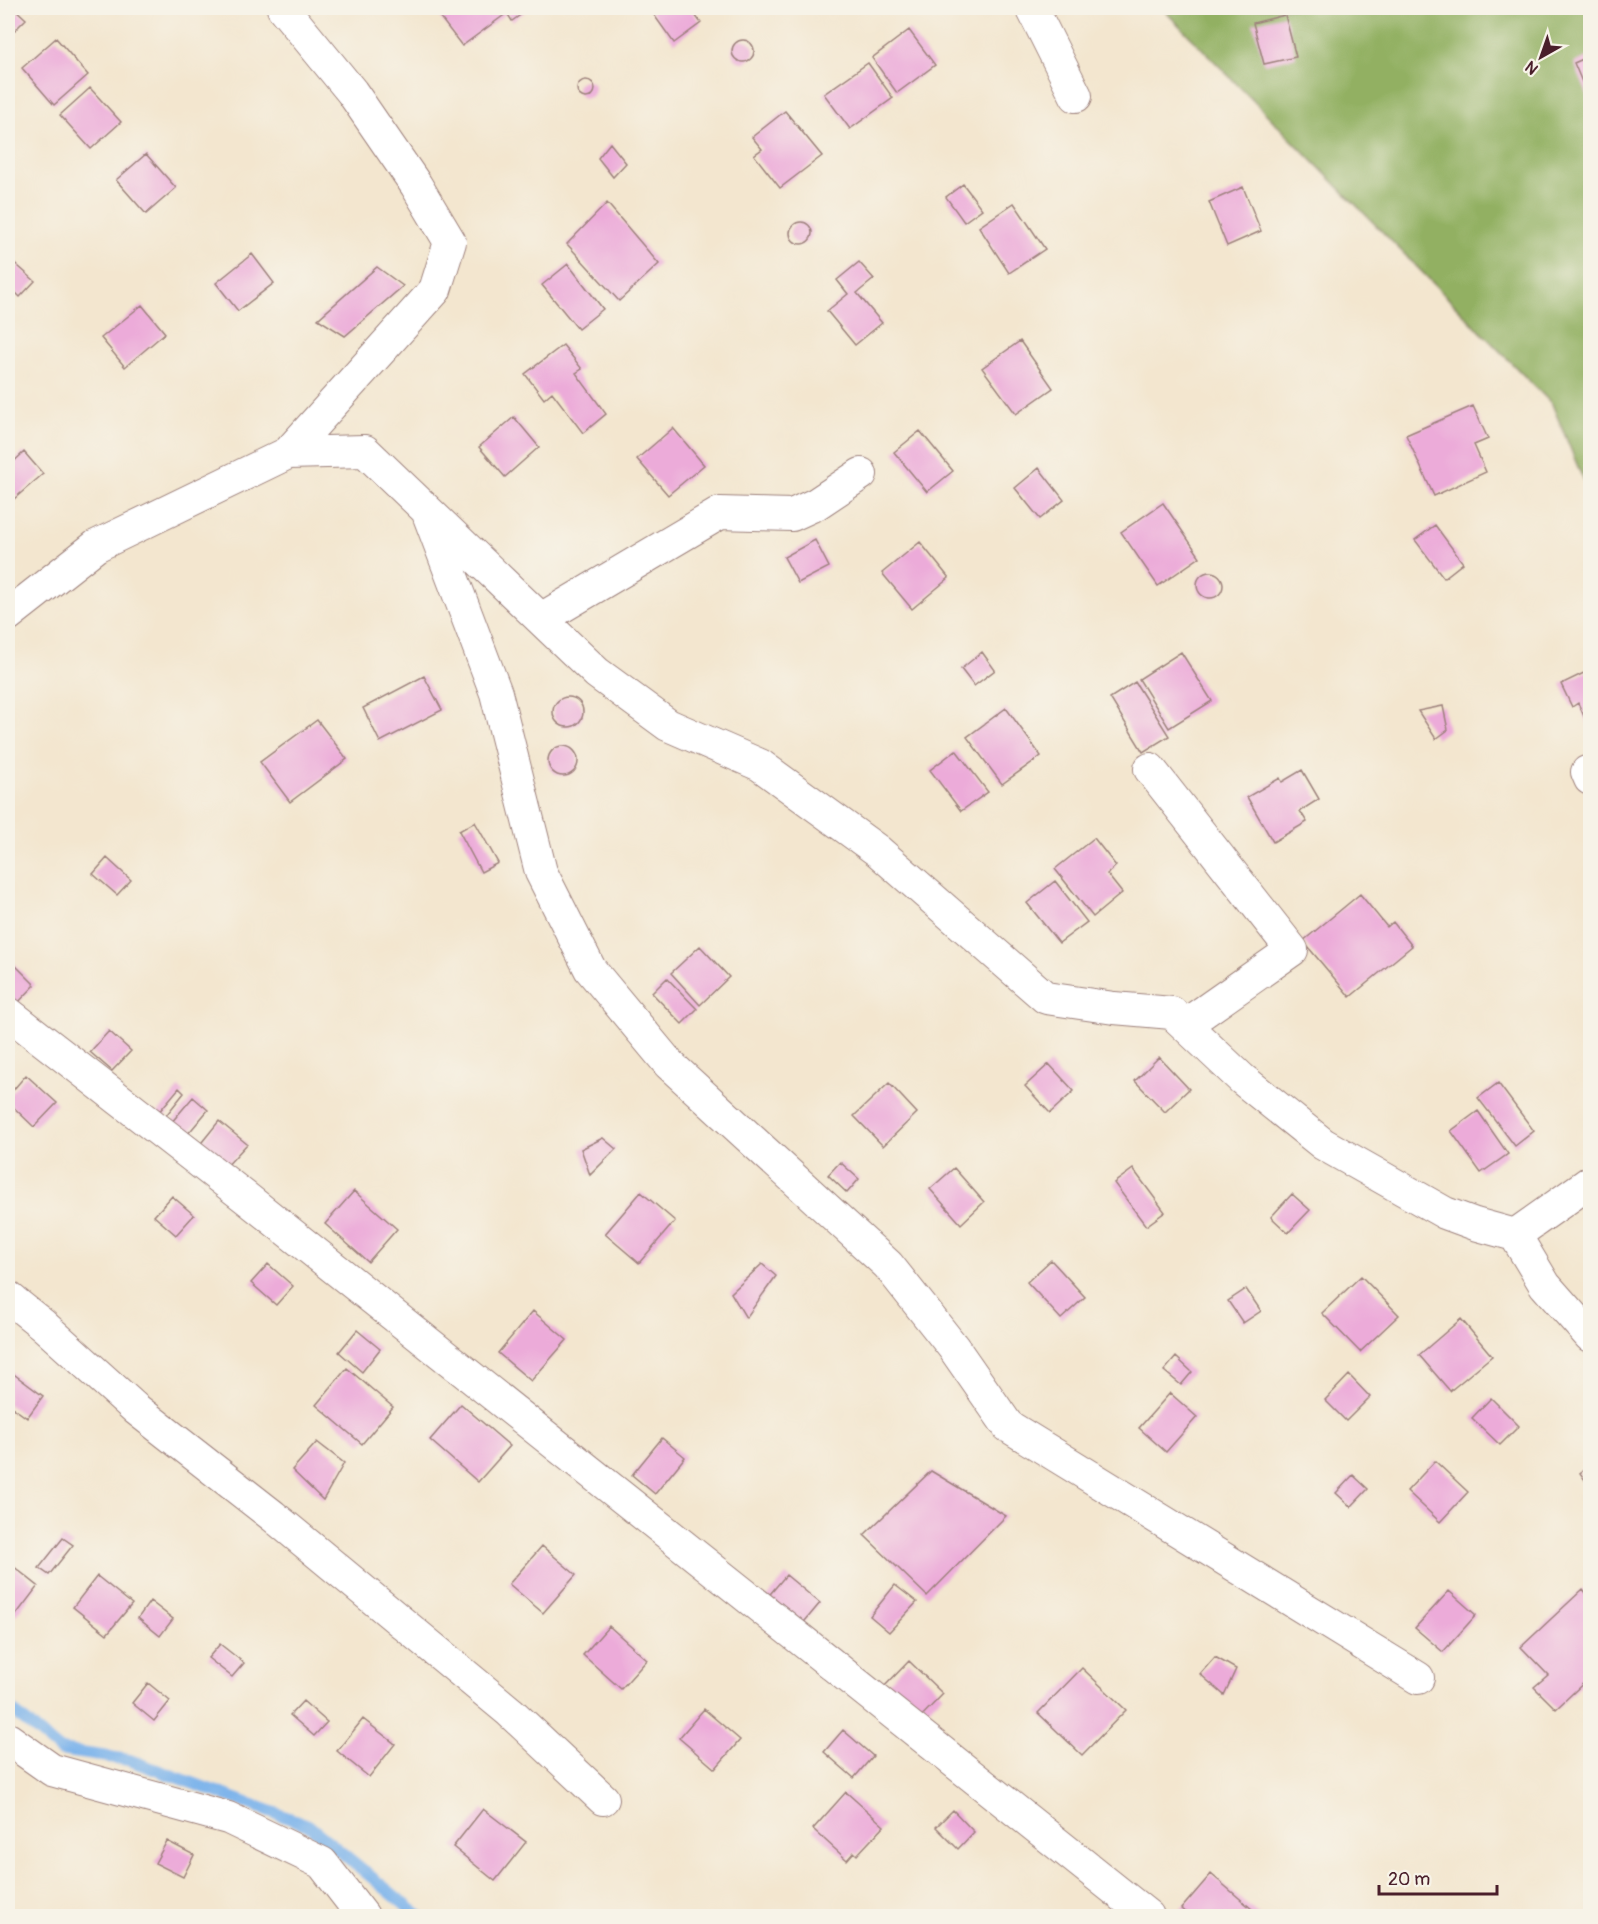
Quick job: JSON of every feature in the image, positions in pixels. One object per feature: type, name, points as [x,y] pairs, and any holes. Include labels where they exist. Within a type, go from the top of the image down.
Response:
[{"type":"street","points":[[8,615],[96,546],[288,453],[435,290],[450,242],[416,185],[352,92],[284,8]]},
{"type":"street","points":[[1032,8],[1076,96]]},
{"type":"street","points":[[288,453],[365,451],[597,673],[668,725],[760,765],[878,851],[1046,998],[1114,1008],[1172,1013],[1242,1079],[1323,1144],[1445,1213],[1515,1235],[1545,1285],[1590,1336]]},
{"type":"street","points":[[540,619],[720,513],[792,515],[816,504],[861,474]]},
{"type":"street","points":[[427,510],[496,693],[541,872],[590,969],[669,1064],[888,1265],[953,1347],[1008,1426],[1419,1678]]},
{"type":"street","points":[[1150,769],[1292,950],[1185,1024]]},
{"type":"street","points":[[8,1013],[264,1212],[1148,1917]]},
{"type":"street","points":[[1515,1235],[1590,1182]]},
{"type":"street","points":[[8,1297],[43,1325],[136,1409],[273,1516],[501,1704],[603,1799]]},
{"type":"street","points":[[8,1739],[52,1770],[228,1818],[322,1863],[363,1917]]},
{"type":"green space","points":[[1162,8],[1590,8],[1590,496],[1552,404]]},
{"type":"building","points":[[8,8],[14,8],[26,19],[8,37]]},
{"type":"building","points":[[442,8],[530,8],[512,21],[507,13],[462,46],[436,12]]},
{"type":"building","points":[[649,8],[690,8],[701,23],[674,43]]},
{"type":"building","points":[[1285,15],[1296,57],[1264,64],[1253,23]]},
{"type":"building","points":[[909,30],[935,65],[897,93],[872,58]]},
{"type":"building","points":[[56,38],[88,75],[54,105],[22,68]]},
{"type":"building","points":[[743,40],[751,43],[754,51],[751,59],[743,62],[735,59],[732,51],[735,43]]},
{"type":"building","points":[[1590,56],[1590,101],[1574,63]]},
{"type":"building","points":[[868,63],[893,98],[850,129],[824,94]]},
{"type":"building","points":[[582,80],[590,80],[595,85],[593,96],[582,98],[577,93],[577,85]]},
{"type":"building","points":[[90,88],[121,122],[91,149],[60,115]]},
{"type":"building","points":[[785,111],[822,156],[780,188],[754,155],[762,149],[752,137]]},
{"type":"building","points":[[610,143],[626,163],[613,177],[598,158]]},
{"type":"building","points":[[146,154],[176,188],[146,214],[116,180]]},
{"type":"building","points":[[963,184],[982,209],[964,222],[946,197]]},
{"type":"building","points":[[1243,187],[1261,231],[1227,246],[1209,202]]},
{"type":"building","points":[[607,203],[659,264],[619,301],[567,244]]},
{"type":"building","points":[[1014,203],[1045,249],[1009,273],[979,227]]},
{"type":"building","points":[[801,222],[809,225],[812,233],[809,241],[801,244],[793,241],[790,233],[793,225]]},
{"type":"building","points":[[252,254],[274,283],[238,311],[216,283]]},
{"type":"building","points":[[10,259],[35,281],[20,297],[8,285]]},
{"type":"building","points":[[859,262],[874,279],[857,293],[882,323],[855,345],[827,311],[848,294],[837,280]]},
{"type":"building","points":[[568,264],[603,309],[578,329],[542,285]]},
{"type":"building","points":[[377,267],[403,286],[345,336],[318,319]]},
{"type":"building","points":[[142,305],[165,333],[125,367],[101,338]]},
{"type":"building","points":[[1020,341],[1053,388],[1016,414],[982,368]]},
{"type":"building","points":[[563,345],[582,369],[576,373],[606,414],[583,433],[552,392],[544,399],[525,374]]},
{"type":"building","points":[[1473,406],[1488,439],[1474,445],[1486,472],[1434,496],[1406,435]]},
{"type":"building","points":[[514,417],[539,447],[505,477],[479,447]]},
{"type":"building","points":[[673,428],[704,465],[668,495],[637,459]]},
{"type":"building","points":[[920,431],[953,471],[927,492],[894,452]]},
{"type":"building","points":[[24,452],[43,474],[14,499],[8,491],[8,467]]},
{"type":"building","points":[[1039,468],[1064,500],[1040,519],[1015,488]]},
{"type":"building","points":[[1163,503],[1200,557],[1158,586],[1121,532]]},
{"type":"building","points":[[1435,525],[1463,563],[1444,578],[1415,540]]},
{"type":"building","points":[[815,540],[829,567],[798,583],[784,557]]},
{"type":"building","points":[[920,542],[949,578],[912,609],[882,573]]},
{"type":"building","points":[[1210,572],[1219,576],[1223,585],[1219,594],[1210,598],[1201,594],[1197,585],[1201,576]]},
{"type":"building","points":[[982,652],[995,670],[974,686],[961,669]]},
{"type":"building","points":[[1181,652],[1212,701],[1169,728],[1139,679]]},
{"type":"building","points":[[1590,670],[1590,723],[1588,725],[1578,703],[1572,707],[1561,684]]},
{"type":"building","points":[[424,676],[442,710],[380,742],[363,708]]},
{"type":"building","points":[[1135,682],[1169,736],[1143,752],[1110,698]]},
{"type":"building","points":[[568,697],[578,702],[583,712],[578,722],[568,727],[558,722],[553,712],[558,702]]},
{"type":"building","points":[[1443,706],[1448,730],[1436,739],[1418,711]]},
{"type":"building","points":[[1006,708],[1041,756],[1002,784],[967,737]]},
{"type":"building","points":[[317,720],[347,759],[290,802],[260,762]]},
{"type":"building","points":[[563,746],[574,750],[578,761],[574,772],[563,776],[552,772],[548,761],[552,750]]},
{"type":"building","points":[[956,750],[988,792],[961,811],[930,770]]},
{"type":"building","points":[[1302,770],[1319,799],[1300,811],[1307,822],[1273,842],[1247,797],[1280,778],[1282,782]]},
{"type":"building","points":[[475,822],[498,863],[481,872],[459,831]]},
{"type":"building","points":[[1094,838],[1116,866],[1107,874],[1122,893],[1093,917],[1055,869]]},
{"type":"building","points":[[107,858],[131,880],[117,895],[93,874]]},
{"type":"building","points":[[1055,881],[1087,922],[1059,943],[1027,903]]},
{"type":"building","points":[[1360,894],[1387,927],[1393,922],[1412,946],[1350,997],[1303,941]]},
{"type":"building","points":[[700,946],[729,977],[700,1005],[671,973]]},
{"type":"building","points":[[8,958],[35,985],[14,1007],[8,1001]]},
{"type":"building","points":[[667,978],[697,1009],[682,1024],[652,993]]},
{"type":"building","points":[[109,1031],[131,1051],[112,1071],[90,1052]]},
{"type":"building","points":[[1159,1057],[1189,1089],[1165,1112],[1135,1081]]},
{"type":"building","points":[[1049,1064],[1074,1091],[1050,1113],[1025,1086]]},
{"type":"building","points":[[26,1075],[57,1103],[34,1127],[8,1102],[8,1096]]},
{"type":"building","points":[[889,1083],[917,1113],[883,1146],[854,1116]]},
{"type":"building","points":[[1498,1083],[1534,1131],[1515,1146],[1478,1098]]},
{"type":"building","points":[[179,1088],[184,1093],[164,1118],[158,1113]]},
{"type":"building","points":[[193,1097],[208,1110],[187,1135],[171,1123]]},
{"type":"building","points":[[1478,1111],[1508,1154],[1481,1173],[1451,1131]]},
{"type":"building","points":[[219,1121],[247,1144],[224,1169],[198,1147]]},
{"type":"building","points":[[603,1138],[616,1149],[590,1175],[581,1149]]},
{"type":"building","points":[[840,1162],[859,1179],[847,1193],[828,1175]]},
{"type":"building","points":[[954,1168],[984,1202],[961,1224],[930,1189]]},
{"type":"building","points":[[1133,1169],[1165,1212],[1146,1226],[1114,1183]]},
{"type":"building","points":[[354,1191],[397,1229],[368,1262],[325,1224]]},
{"type":"building","points":[[641,1192],[675,1221],[639,1263],[605,1234]]},
{"type":"building","points":[[1292,1194],[1310,1210],[1288,1233],[1271,1217]]},
{"type":"building","points":[[172,1196],[194,1215],[176,1235],[154,1216]]},
{"type":"building","points":[[1051,1260],[1085,1297],[1061,1319],[1027,1282]]},
{"type":"building","points":[[268,1264],[293,1286],[276,1305],[251,1283]]},
{"type":"building","points":[[762,1264],[776,1276],[746,1318],[731,1293]]},
{"type":"building","points":[[1361,1276],[1399,1315],[1360,1352],[1322,1313]]},
{"type":"building","points":[[1246,1289],[1261,1311],[1243,1323],[1228,1301]]},
{"type":"building","points":[[533,1311],[567,1340],[531,1381],[498,1353]]},
{"type":"building","points":[[1461,1319],[1492,1356],[1450,1391],[1419,1355]]},
{"type":"building","points":[[357,1330],[380,1349],[362,1372],[339,1352]]},
{"type":"building","points":[[1176,1357],[1192,1372],[1181,1385],[1164,1371]]},
{"type":"building","points":[[347,1368],[393,1407],[362,1444],[316,1405]]},
{"type":"building","points":[[11,1372],[43,1396],[27,1418],[8,1404],[8,1377]]},
{"type":"building","points":[[1349,1375],[1370,1397],[1346,1421],[1325,1400]]},
{"type":"building","points":[[1170,1393],[1197,1417],[1166,1452],[1139,1428]]},
{"type":"building","points":[[1491,1398],[1519,1426],[1500,1445],[1472,1418]]},
{"type":"building","points":[[461,1404],[510,1446],[478,1482],[430,1440]]},
{"type":"building","points":[[662,1438],[685,1457],[655,1494],[632,1475]]},
{"type":"building","points":[[317,1442],[344,1463],[323,1500],[292,1470]]},
{"type":"building","points":[[1435,1461],[1468,1492],[1440,1522],[1407,1491]]},
{"type":"building","points":[[1590,1465],[1590,1487],[1580,1473]]},
{"type":"building","points":[[931,1471],[1006,1516],[927,1596],[864,1535]]},
{"type":"building","points":[[1353,1475],[1368,1489],[1351,1507],[1336,1493]]},
{"type":"building","points":[[63,1538],[73,1545],[49,1575],[39,1568]]},
{"type":"building","points":[[542,1546],[576,1575],[543,1613],[509,1584]]},
{"type":"building","points":[[8,1562],[38,1586],[16,1615],[8,1608]]},
{"type":"building","points":[[786,1575],[820,1603],[800,1627],[766,1599]]},
{"type":"building","points":[[97,1576],[132,1604],[107,1634],[73,1607]]},
{"type":"building","points":[[895,1585],[917,1602],[889,1632],[870,1616]]},
{"type":"building","points":[[1583,1589],[1590,1598],[1590,1677],[1556,1709],[1534,1687],[1548,1675],[1521,1647]]},
{"type":"building","points":[[1449,1591],[1476,1615],[1443,1652],[1415,1628]]},
{"type":"building","points":[[150,1601],[173,1619],[160,1636],[138,1618]]},
{"type":"building","points":[[609,1626],[647,1660],[621,1689],[583,1655]]},
{"type":"building","points":[[220,1644],[244,1663],[232,1677],[208,1658]]},
{"type":"building","points":[[1215,1657],[1236,1669],[1224,1695],[1200,1674]]},
{"type":"building","points":[[909,1661],[943,1694],[914,1724],[880,1691]]},
{"type":"building","points":[[1082,1668],[1126,1710],[1082,1755],[1038,1713]]},
{"type":"building","points":[[148,1683],[170,1701],[154,1721],[132,1703]]},
{"type":"building","points":[[303,1701],[327,1722],[314,1736],[290,1715]]},
{"type":"building","points":[[704,1709],[740,1740],[715,1769],[679,1738]]},
{"type":"building","points":[[363,1719],[395,1744],[369,1777],[337,1751]]},
{"type":"building","points":[[843,1730],[873,1756],[854,1778],[824,1752]]},
{"type":"building","points":[[846,1792],[884,1826],[857,1855],[854,1852],[847,1860],[813,1829]]},
{"type":"building","points":[[483,1809],[526,1842],[495,1881],[453,1847]]},
{"type":"building","points":[[953,1810],[974,1832],[958,1849],[936,1827]]},
{"type":"building","points":[[167,1841],[194,1855],[183,1877],[155,1863]]},
{"type":"building","points":[[1211,1874],[1260,1916],[1190,1916],[1181,1909]]},
{"type":"waterway","points":[[8,1707],[60,1750],[129,1760],[308,1825],[419,1916]]}]
